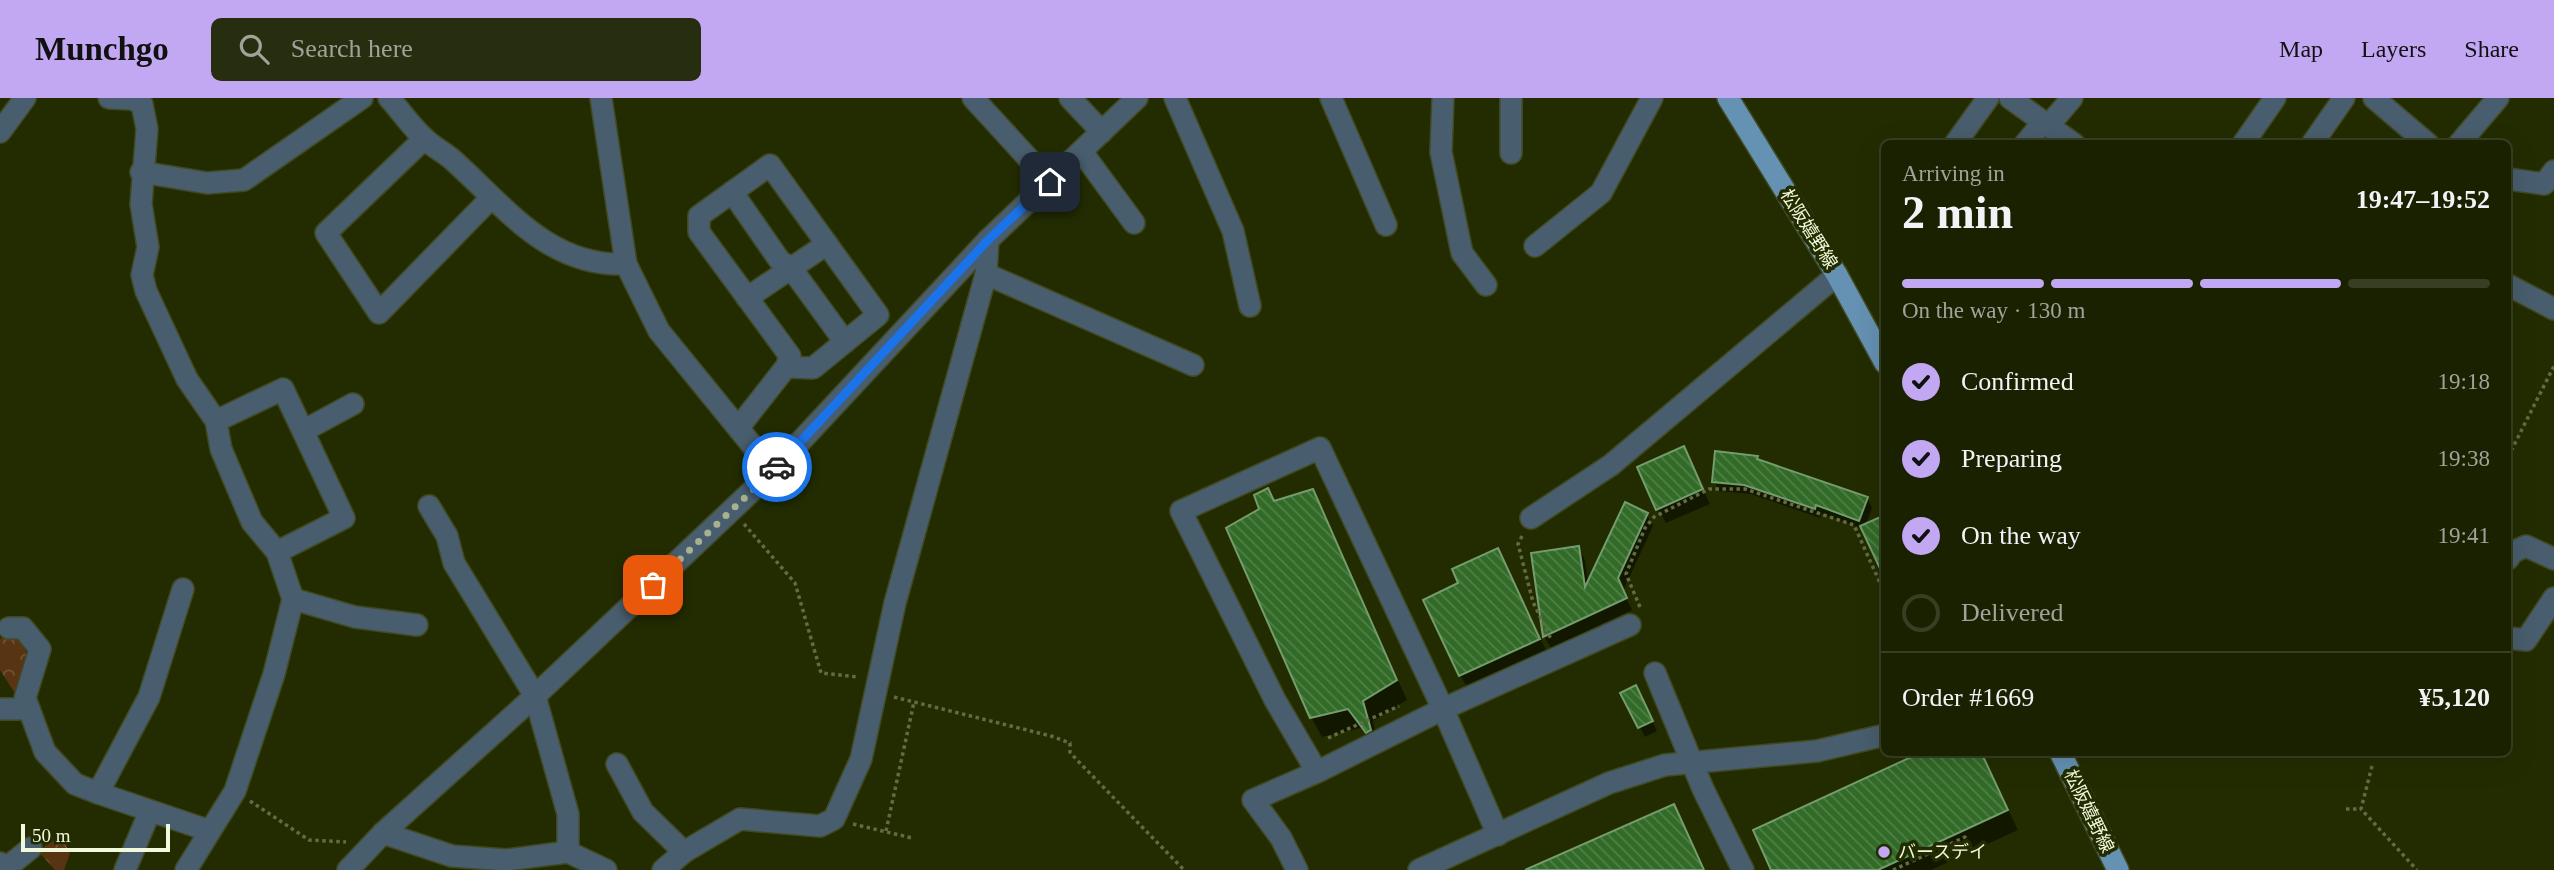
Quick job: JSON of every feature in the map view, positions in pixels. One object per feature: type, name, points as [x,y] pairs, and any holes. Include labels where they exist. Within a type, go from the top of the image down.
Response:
[{"type":"main road","name":"松阪嬉野線","points":[[1728,98],[1881,347]]},
{"type":"main road","name":"松阪嬉野線","points":[[2062,756],[2118,870]]},
{"type":"street","points":[[0,132],[25,98]]},
{"type":"street","points":[[108,98],[132,99],[142,104],[147,129],[141,172],[141,205],[148,247],[142,275],[146,292],[187,379],[216,421],[221,449],[252,523],[276,552],[293,599],[274,674],[234,791],[186,870]]},
{"type":"street","points":[[141,172],[207,183],[244,180],[362,98]]},
{"type":"street","points":[[389,98],[424,139],[454,160],[491,198],[558,249],[599,265],[626,264]]},
{"type":"street","points":[[601,98],[626,264],[659,331],[773,471]]},
{"type":"street","points":[[973,98],[1050,182]]},
{"type":"street","points":[[1069,98],[1102,132]]},
{"type":"street","points":[[348,870],[383,833],[535,696],[773,471],[988,240],[1137,98]]},
{"type":"street","points":[[1175,98],[1233,231],[1250,306]]},
{"type":"street","points":[[1331,98],[1386,225]]},
{"type":"street","points":[[1443,98],[1441,152],[1462,253],[1486,285]]},
{"type":"street","points":[[1511,98],[1511,153]]},
{"type":"street","points":[[1535,246],[1601,193],[1652,98]]},
{"type":"street","points":[[1958,140],[1988,98]]},
{"type":"street","points":[[2010,98],[2069,140]]},
{"type":"street","points":[[2029,140],[2071,98]]},
{"type":"street","points":[[2246,140],[2275,98]]},
{"type":"street","points":[[2315,140],[2344,98]]},
{"type":"street","points":[[2374,98],[2423,140]]},
{"type":"street","points":[[2462,140],[2498,98]]},
{"type":"street","points":[[424,139],[326,233],[379,313],[491,198]]},
{"type":"street","points":[[1082,152],[1134,223]]},
{"type":"street","points":[[739,427],[786,367],[790,356],[699,232],[699,216],[770,165],[878,315],[813,368],[786,367]]},
{"type":"street","points":[[2511,179],[2544,184],[2554,171]]},
{"type":"street","points":[[733,192],[780,261],[791,268],[845,342]]},
{"type":"street","points":[[663,870],[684,852],[740,819],[820,826],[834,820],[861,759],[895,603],[986,274],[988,240]]},
{"type":"street","points":[[747,298],[827,244]]},
{"type":"street","points":[[986,274],[1193,365]]},
{"type":"street","points":[[1531,518],[1611,465],[1837,275]]},
{"type":"street","points":[[2511,287],[2554,309]]},
{"type":"street","points":[[216,421],[283,389],[344,517],[276,552]]},
{"type":"street","points":[[303,431],[353,404]]},
{"type":"street","points":[[1317,772],[1275,700],[1181,511],[1320,448],[1499,835]]},
{"type":"street","points":[[429,506],[447,536],[454,563],[535,696],[568,814],[568,852]]},
{"type":"street","points":[[2511,555],[2526,546],[2554,559]]},
{"type":"street","points":[[99,793],[149,697],[183,589]]},
{"type":"street","points":[[2511,638],[2526,640],[2554,598]]},
{"type":"street","points":[[293,599],[355,617],[417,625]]},
{"type":"street","points":[[1297,870],[1281,838],[1253,800],[1317,772],[1636,618]]},
{"type":"street","points":[[9,628],[23,628],[40,649],[25,698],[46,752],[75,784],[210,831]]},
{"type":"street","points":[[1655,673],[1743,870]]},
{"type":"street","points":[[0,709],[29,709]]},
{"type":"street","points":[[1419,870],[1609,783],[1665,765],[1817,751],[1881,736]]},
{"type":"street","points":[[617,764],[643,812],[684,852]]},
{"type":"street","points":[[125,870],[150,811]]},
{"type":"street","points":[[383,833],[452,856],[506,860],[568,852],[606,870]]},
{"type":"street","points":[[0,863],[5,869],[31,848]]},
{"type":"path","points":[[2511,451],[2554,366]]},
{"type":"path","points":[[1636,618],[1626,574],[1645,528],[1654,517],[1709,489],[1745,489],[1854,525],[1881,585]]},
{"type":"path","points":[[732,510],[795,583],[821,673],[862,678],[876,692],[1070,743],[1070,752],[1076,759],[1184,870]]},
{"type":"path","points":[[1531,518],[1518,544],[1533,602],[1551,639]]},
{"type":"path","points":[[886,831],[914,702]]},
{"type":"path","points":[[1328,738],[1404,704]]},
{"type":"path","points":[[2361,809],[2372,766]]},
{"type":"path","points":[[234,791],[309,840],[351,842],[367,851]]},
{"type":"path","points":[[2346,810],[2361,809]]},
{"type":"path","points":[[2361,809],[2417,870]]},
{"type":"path","points":[[834,820],[912,838]]},
{"type":"path","points":[[1893,870],[1965,837],[1972,852]]},
{"type":"green space","points":[[11,631],[24,646],[27,660],[16,695],[0,670],[0,639]]},
{"type":"green space","points":[[61,835],[70,853],[64,870],[55,870],[38,851]]},
{"type":"building","points":[[1684,446],[1703,489],[1656,510],[1637,467]]},
{"type":"building","points":[[1715,451],[1758,456],[1757,459],[1868,497],[1859,521],[1816,505],[1815,509],[1744,485],[1712,482]]},
{"type":"building","points":[[1268,488],[1274,501],[1313,489],[1397,680],[1363,701],[1371,730],[1366,733],[1348,709],[1310,718],[1226,528],[1259,509],[1254,495]]},
{"type":"building","points":[[1625,502],[1648,513],[1618,578],[1627,598],[1543,637],[1531,553],[1579,546],[1585,587]]},
{"type":"building","points":[[1881,517],[1881,571],[1860,526]]},
{"type":"building","points":[[1498,548],[1540,639],[1459,676],[1423,600],[1458,583],[1452,569]]},
{"type":"building","points":[[1636,685],[1653,721],[1638,728],[1620,693]]},
{"type":"building","points":[[1913,756],[1983,756],[2008,810],[1878,870],[1771,870],[1753,830]]},
{"type":"building","points":[[1674,804],[1704,870],[1525,870]]},
{"type":"way so far","points":[[653,585],[777,467]]},
{"type":"place","name":"バースデイ","points":[[1884,852]]},
{"type":"route","points":[[777,467],[988,240],[1050,182]]}]
